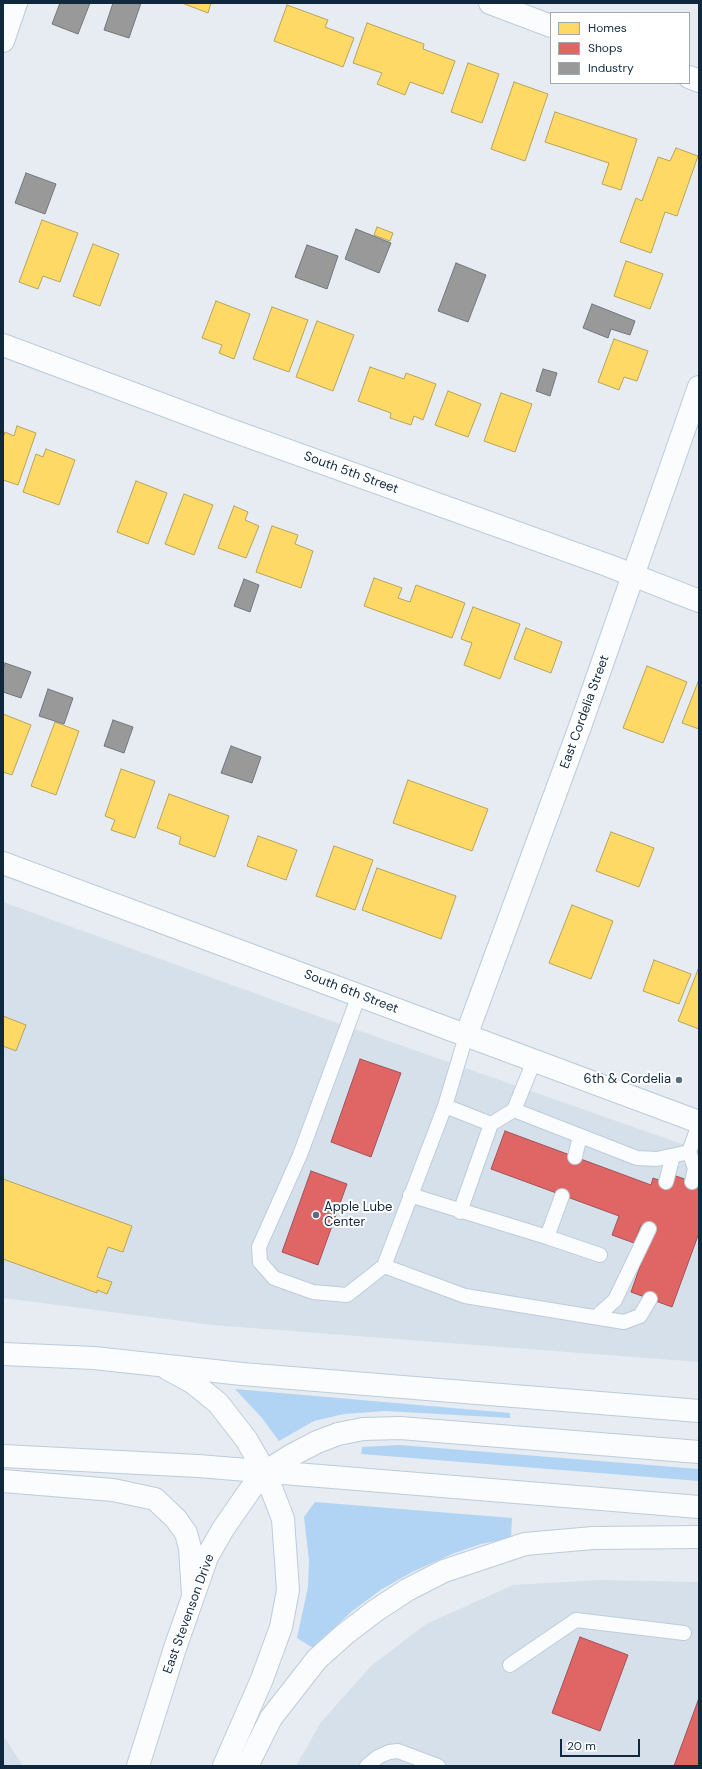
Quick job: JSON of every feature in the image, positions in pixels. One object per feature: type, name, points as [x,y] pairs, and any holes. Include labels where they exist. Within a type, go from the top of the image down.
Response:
[{"type":"main road","points":[[3,41],[16,3]]},
{"type":"main road","points":[[490,3],[550,26]]},
{"type":"main road","name":"South 5th Street","points":[[3,345],[225,428],[633,575],[699,601]]},
{"type":"main road","name":"East Cordelia Street","points":[[466,1036],[581,724],[699,387]]},
{"type":"main road","name":"South 6th Street","points":[[3,863],[699,1123]]},
{"type":"main road","points":[[3,1354],[94,1358],[242,1374],[699,1411]]},
{"type":"main road","points":[[159,1364],[192,1382],[218,1403],[246,1439],[265,1472],[283,1519],[288,1590],[281,1627],[262,1679],[224,1766]]},
{"type":"main road","name":"East Stevenson Drive","points":[[138,1766],[193,1594],[207,1557],[223,1529],[250,1490],[265,1472],[292,1455],[317,1442],[338,1434],[363,1430],[400,1428],[699,1452]]},
{"type":"main road","points":[[3,1456],[198,1466],[699,1507]]},
{"type":"main road","points":[[3,1481],[113,1490],[155,1500],[176,1519],[186,1533],[190,1548],[193,1594]]},
{"type":"main road","points":[[247,1766],[271,1718],[317,1659],[351,1629],[407,1590],[444,1571],[525,1544],[594,1538],[699,1537]]},
{"type":"lane","points":[[359,995],[300,1155],[259,1247],[260,1262],[274,1278],[313,1292],[347,1295],[384,1266],[445,1106],[466,1036]]},
{"type":"lane","points":[[460,1212],[491,1124],[514,1110],[534,1061]]},
{"type":"lane","points":[[445,1106],[491,1124]]},
{"type":"lane","points":[[514,1110],[637,1158],[657,1159],[689,1152]]},
{"type":"lane","points":[[692,1182],[695,1168],[689,1152],[699,1123]]},
{"type":"lane","points":[[575,1157],[580,1136]]},
{"type":"lane","points":[[666,1182],[673,1156]]},
{"type":"lane","points":[[410,1195],[460,1212],[547,1237],[600,1255]]},
{"type":"lane","points":[[547,1237],[562,1196]]},
{"type":"lane","points":[[596,1317],[615,1300],[649,1229]]},
{"type":"lane","points":[[384,1266],[465,1296],[624,1322],[640,1316],[650,1298]]},
{"type":"lane","points":[[510,1665],[576,1620],[684,1633]]},
{"type":"lane","points":[[368,1766],[378,1757],[389,1752],[398,1751],[438,1766]]},
{"type":"shaded area","points":[[3,902],[323,1018],[699,1150],[699,1362],[212,1325],[3,1298]]},
{"type":"shaded area","points":[[235,1389],[510,1413],[510,1418],[385,1411],[344,1414],[314,1421],[279,1441],[262,1418]]},
{"type":"shaded area","points":[[400,1445],[699,1469],[699,1481],[361,1454],[362,1447]]},
{"type":"shaded area","points":[[315,1502],[512,1518],[511,1538],[481,1544],[452,1554],[412,1572],[382,1589],[351,1612],[313,1648],[297,1638],[308,1587],[309,1560],[304,1517]]},
{"type":"shaded area","points":[[600,1580],[699,1582],[699,1766],[296,1766],[321,1722],[371,1666],[426,1624],[513,1585]]},
{"type":"shaded area","points":[[3,1735],[23,1766],[3,1766]]},
{"type":"building: Homes","points":[[182,3],[211,3],[208,13]]},
{"type":"building: Homes","points":[[287,5],[328,20],[325,27],[354,38],[343,67],[274,41]]},
{"type":"building: Homes","points":[[367,23],[424,44],[423,49],[455,61],[443,94],[410,82],[405,95],[377,84],[382,73],[353,63]]},
{"type":"building: Homes","points":[[468,63],[499,74],[482,123],[451,112]]},
{"type":"building: Homes","points":[[514,82],[548,94],[525,161],[491,149]]},
{"type":"building: Homes","points":[[555,112],[637,139],[621,190],[602,184],[609,163],[545,142]]},
{"type":"building: Homes","points":[[676,148],[698,156],[677,216],[665,212],[651,253],[620,242],[636,198],[642,201],[658,157],[670,161]]},
{"type":"building: Homes","points":[[42,220],[78,233],[60,282],[43,276],[38,289],[19,282]]},
{"type":"building: Homes","points":[[377,227],[393,233],[390,241],[374,235]]},
{"type":"building: Homes","points":[[93,244],[119,254],[100,306],[73,296]]},
{"type":"building: Homes","points":[[626,261],[663,274],[650,309],[614,296]]},
{"type":"building: Homes","points":[[216,301],[250,314],[234,359],[219,353],[222,345],[202,338]]},
{"type":"building: Homes","points":[[272,307],[308,320],[289,372],[253,359]]},
{"type":"building: Homes","points":[[317,321],[354,335],[333,391],[296,377]]},
{"type":"building: Homes","points":[[614,339],[648,351],[637,381],[624,377],[619,390],[598,382]]},
{"type":"building: Homes","points":[[370,367],[404,379],[406,373],[436,384],[423,420],[414,416],[411,425],[390,418],[391,413],[358,401]]},
{"type":"building: Homes","points":[[448,391],[481,404],[468,437],[435,425]]},
{"type":"building: Homes","points":[[501,393],[532,404],[515,452],[484,441]]},
{"type":"building: Homes","points":[[17,426],[36,433],[18,485],[3,480],[3,438],[5,432],[14,436]]},
{"type":"building: Homes","points":[[46,449],[75,460],[59,505],[23,492],[36,454],[43,457]]},
{"type":"building: Homes","points":[[136,481],[167,493],[148,544],[117,532]]},
{"type":"building: Homes","points":[[184,494],[213,505],[194,555],[165,544]]},
{"type":"building: Homes","points":[[234,506],[248,512],[245,520],[259,526],[246,558],[218,548]]},
{"type":"building: Homes","points":[[272,526],[298,535],[295,544],[313,551],[301,588],[256,572]]},
{"type":"building: Homes","points":[[374,578],[402,588],[398,598],[410,602],[416,585],[465,603],[452,638],[364,606]]},
{"type":"building: Homes","points":[[473,607],[520,624],[500,679],[464,665],[472,643],[461,639]]},
{"type":"building: Homes","points":[[526,628],[562,642],[551,673],[514,659]]},
{"type":"building: Homes","points":[[647,666],[687,682],[663,743],[623,728]]},
{"type":"building: Homes","points":[[698,682],[699,683],[699,729],[682,723]]},
{"type":"building: Homes","points":[[3,714],[31,725],[12,775],[3,772]]},
{"type":"building: Homes","points":[[55,722],[79,731],[56,795],[31,786]]},
{"type":"building: Homes","points":[[121,769],[155,781],[135,838],[111,830],[115,820],[105,816]]},
{"type":"building: Homes","points":[[408,780],[488,809],[472,851],[393,823]]},
{"type":"building: Homes","points":[[169,794],[229,816],[215,857],[179,844],[181,837],[157,828]]},
{"type":"building: Homes","points":[[611,832],[654,848],[639,887],[596,871]]},
{"type":"building: Homes","points":[[258,836],[297,850],[286,880],[247,866]]},
{"type":"building: Homes","points":[[334,846],[373,860],[355,910],[316,896]]},
{"type":"building: Homes","points":[[377,868],[456,896],[441,939],[362,910]]},
{"type":"building: Homes","points":[[572,905],[613,921],[591,979],[549,963]]},
{"type":"building: Homes","points":[[654,960],[691,974],[679,1004],[643,991]]},
{"type":"building: Homes","points":[[699,967],[699,1029],[678,1021]]},
{"type":"building: Homes","points":[[3,1016],[26,1025],[16,1051],[3,1046]]},
{"type":"building: Homes","points":[[3,1179],[132,1226],[123,1252],[108,1247],[97,1277],[112,1282],[107,1294],[97,1290],[97,1293],[3,1259]]},
{"type":"building: Shops","points":[[360,1059],[401,1073],[371,1157],[331,1142]]},
{"type":"building: Shops","points":[[505,1131],[651,1185],[653,1178],[670,1184],[673,1175],[699,1184],[699,1233],[672,1307],[631,1292],[653,1230],[641,1225],[634,1243],[612,1235],[619,1216],[491,1169]]},
{"type":"building: Shops","points":[[311,1171],[347,1184],[318,1265],[282,1252]]},
{"type":"building: Shops","points":[[580,1637],[628,1655],[600,1731],[552,1713]]},
{"type":"building: Shops","points":[[699,1698],[699,1766],[674,1766]]},
{"type":"building: Industry","points":[[60,3],[90,3],[78,34],[52,24]]},
{"type":"building: Industry","points":[[113,3],[141,3],[129,38],[104,30]]},
{"type":"building: Industry","points":[[26,173],[56,184],[45,214],[15,203]]},
{"type":"building: Industry","points":[[356,229],[391,243],[379,273],[345,259]]},
{"type":"building: Industry","points":[[307,245],[338,256],[327,289],[295,277]]},
{"type":"building: Industry","points":[[456,263],[486,275],[468,322],[438,311]]},
{"type":"building: Industry","points":[[592,304],[635,321],[630,335],[611,329],[608,338],[583,328]]},
{"type":"building: Industry","points":[[543,369],[557,373],[550,396],[536,391]]},
{"type":"building: Industry","points":[[244,579],[259,585],[250,612],[234,606]]},
{"type":"building: Industry","points":[[5,663],[31,672],[21,698],[3,692],[3,670]]},
{"type":"building: Industry","points":[[48,689],[73,698],[64,724],[39,716]]},
{"type":"building: Industry","points":[[113,720],[133,727],[124,753],[104,746]]},
{"type":"building: Industry","points":[[231,746],[261,757],[252,783],[221,773]]},
{"type":"place","name":"6th & Cordelia","points":[[679,1080]]},
{"type":"place","name":"Apple Lube Center","points":[[316,1215]]}]
